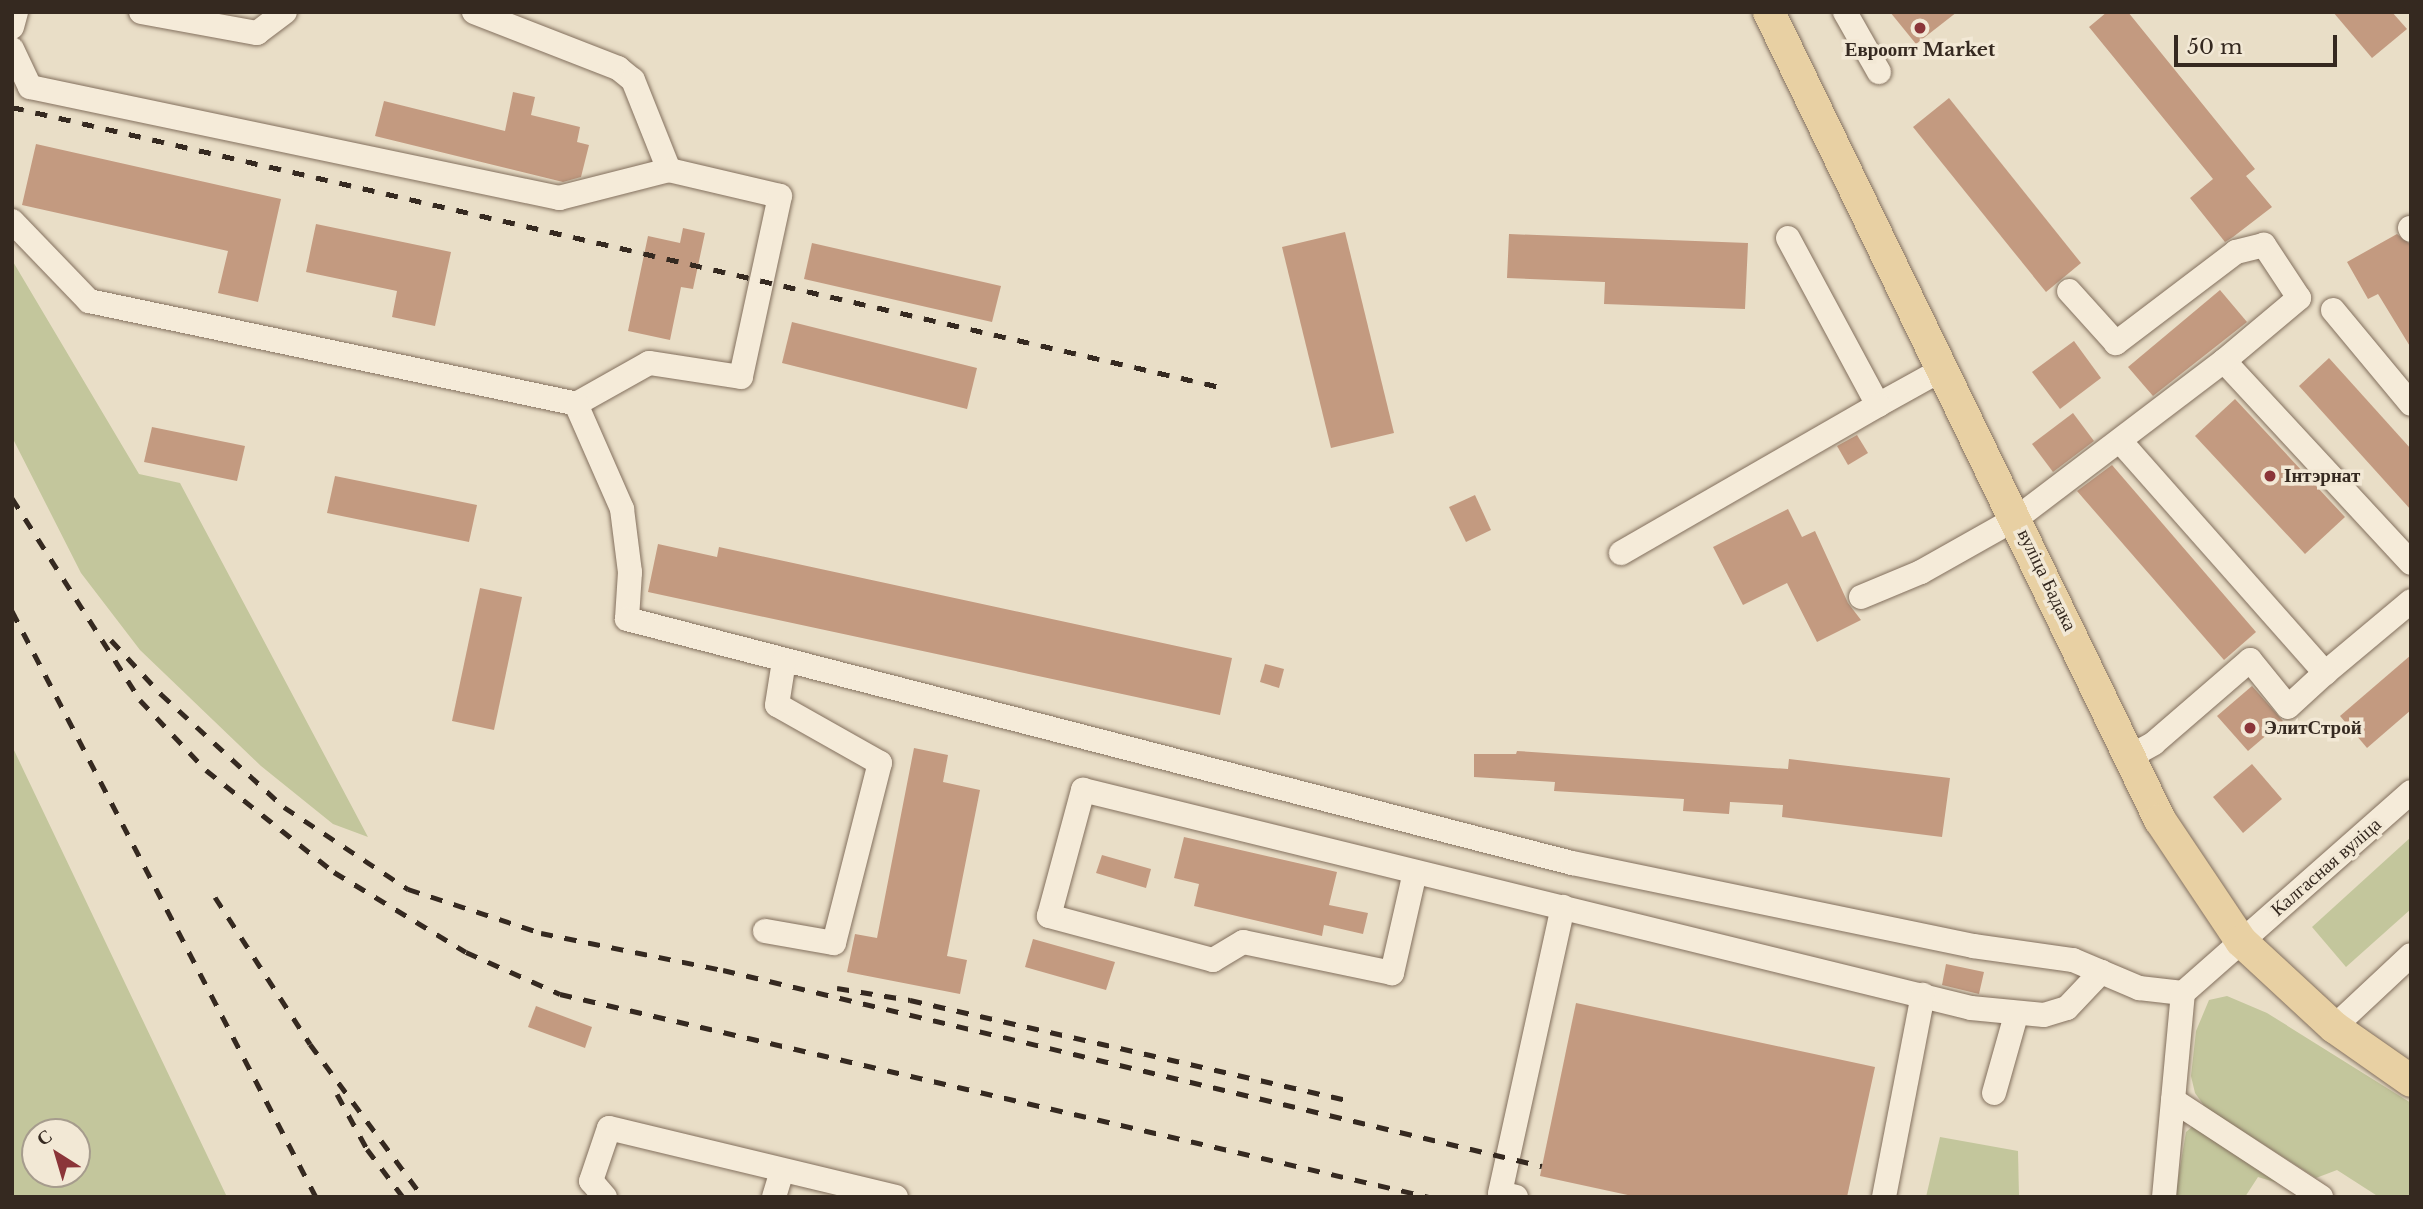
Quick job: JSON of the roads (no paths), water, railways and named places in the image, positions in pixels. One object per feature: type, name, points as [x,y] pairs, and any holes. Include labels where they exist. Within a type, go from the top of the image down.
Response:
[{"type":"main road","name":"вуліца Бадака","points":[[1769,12],[2017,518],[2160,820],[2241,942],[2334,1027],[2411,1081]]},
{"type":"street","points":[[12,27],[16,12]]},
{"type":"street","points":[[141,12],[257,33],[285,12]]},
{"type":"street","points":[[474,12],[618,68],[633,80],[669,170]]},
{"type":"street","points":[[1844,12],[1879,72]]},
{"type":"street","points":[[12,49],[30,87],[559,198],[669,170],[780,196],[741,377],[649,363],[576,404],[89,301],[12,221]]},
{"type":"street","points":[[1788,238],[1878,405]]},
{"type":"street","points":[[1861,597],[1921,572],[2017,518],[2224,361],[2299,298],[2264,245],[2235,252],[2116,343],[2069,291]]},
{"type":"street","points":[[2333,310],[2411,404]]},
{"type":"street","points":[[2224,361],[2411,563]]},
{"type":"street","points":[[1621,553],[1943,369]]},
{"type":"street","points":[[576,404],[622,509],[629,572],[627,619],[1572,863],[1973,946],[2073,960],[2139,988],[2183,993],[2164,1197]]},
{"type":"street","points":[[2120,441],[2325,673]]},
{"type":"street","points":[[2131,756],[2154,743],[2250,660],[2288,707],[2411,601]]},
{"type":"street","points":[[765,931],[834,943],[880,763],[777,705],[784,661]]},
{"type":"street","points":[[1415,872],[1392,973],[1243,942],[1213,960],[1049,916],[1083,790],[1923,995],[2016,1014],[2067,1008],[2101,972]]},
{"type":"street","name":"Калгасная вуліца","points":[[2183,993],[2411,792]]},
{"type":"street","points":[[1516,1197],[1500,1194],[1563,907]]},
{"type":"street","points":[[2334,1027],[2411,955]]},
{"type":"street","points":[[1884,1197],[1923,995]]},
{"type":"street","points":[[1994,1093],[2016,1014]]},
{"type":"street","points":[[2174,1100],[2321,1197]]},
{"type":"street","points":[[605,1197],[591,1181],[609,1128],[896,1197]]},
{"type":"street","points":[[774,1197],[782,1171]]},
{"type":"railway","points":[[12,107],[1216,386]]},
{"type":"railway","points":[[12,498],[140,700],[206,770],[334,872],[466,952],[560,994],[1429,1197]]},
{"type":"railway","points":[[12,611],[316,1197]]},
{"type":"railway","points":[[111,640],[161,694],[284,807],[408,889],[541,933],[723,970],[1542,1166]]},
{"type":"railway","points":[[215,897],[310,1044],[423,1197]]},
{"type":"railway","points":[[837,988],[910,1000],[1348,1100]]},
{"type":"railway","points":[[337,1094],[367,1149],[403,1197]]},
{"type":"place","name":"Евроопт Market","points":[[1920,28]]},
{"type":"place","name":"Інтэрнат","points":[[2270,476]]},
{"type":"place","name":"ЭлитСтрой","points":[[2250,728]]}]
